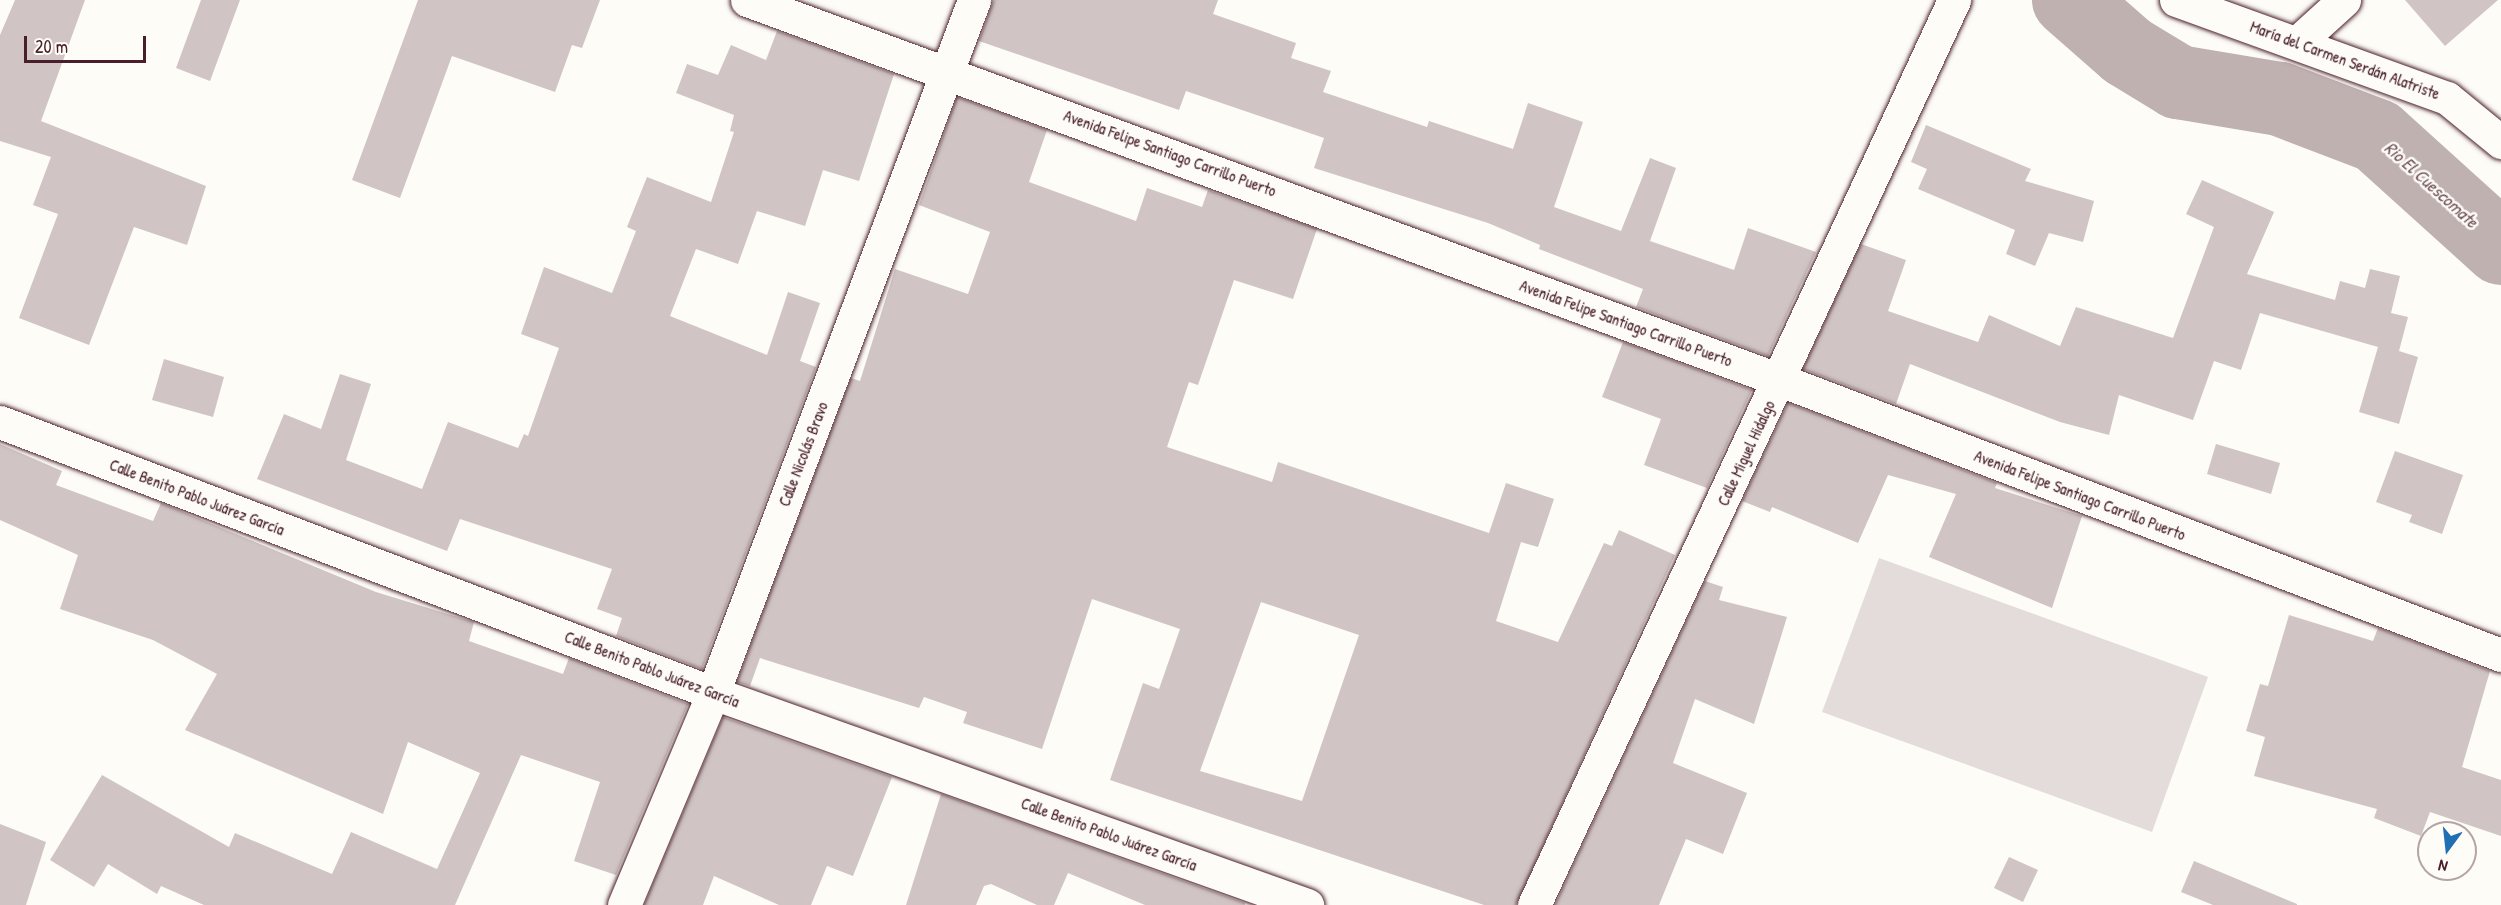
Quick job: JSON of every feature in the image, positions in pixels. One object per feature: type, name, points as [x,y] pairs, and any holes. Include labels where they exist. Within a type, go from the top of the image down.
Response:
[{"type":"street","name":"Avenida Felipe Santiago Carrillo Puerto","points":[[747,0],[947,70],[1780,380],[2501,655]]},
{"type":"street","name":"Calle Nicolás Bravo","points":[[624,905],[713,693],[974,0]]},
{"type":"street","name":"Calle Miguel Hidalgo","points":[[1533,905],[1780,380],[1954,0]]},
{"type":"street","name":"María del Carmen Serdán Alatriste","points":[[2176,0],[2299,41],[2447,98],[2501,142]]},
{"type":"street","points":[[2299,41],[2344,0]]},
{"type":"street","name":"Calle Benito Pablo Juárez García","points":[[0,422],[713,693],[1307,905]]},
{"type":"shaded area","points":[[1879,558],[2208,677],[2152,832],[1822,712]]},
{"type":"building","points":[[15,0],[85,0],[41,121],[206,186],[187,245],[134,227],[89,345],[19,318],[58,214],[33,205],[51,157],[0,141],[0,35]]},
{"type":"building","points":[[201,0],[240,0],[210,81],[176,68]]},
{"type":"building","points":[[418,0],[600,0],[582,48],[572,45],[555,92],[452,56],[400,198],[352,180]]},
{"type":"building","points":[[994,0],[1218,0],[1213,14],[1296,43],[1291,58],[1331,71],[1323,92],[1427,127],[1429,121],[1513,149],[1528,103],[1583,122],[1554,207],[1621,231],[1650,158],[1676,168],[1650,241],[1734,270],[1748,228],[1816,252],[1768,356],[1636,307],[1643,289],[1539,249],[1540,245],[1488,223],[1314,168],[1324,138],[1186,91],[1179,110],[979,41]]},
{"type":"building","points":[[2405,0],[2498,0],[2445,46]]},
{"type":"building","points":[[777,31],[894,74],[859,181],[823,170],[805,226],[757,211],[738,264],[696,249],[670,316],[767,355],[788,292],[820,303],[800,361],[816,367],[702,669],[616,636],[622,618],[597,609],[612,569],[460,519],[447,551],[257,479],[284,414],[321,429],[340,374],[371,384],[346,460],[422,489],[448,422],[518,448],[524,434],[528,436],[559,348],[521,334],[544,267],[612,293],[636,231],[627,227],[647,177],[711,202],[734,132],[730,131],[734,115],[676,93],[687,64],[718,75],[731,45],[766,60]]},
{"type":"building","points":[[957,97],[1047,130],[1029,182],[1136,221],[1147,188],[1202,207],[1208,190],[1317,229],[1293,299],[1234,280],[1198,385],[1189,382],[1167,447],[1272,482],[1278,462],[1489,533],[1506,483],[1554,499],[1538,547],[1521,542],[1496,621],[1558,642],[1604,543],[1612,546],[1619,530],[1675,555],[1516,905],[1484,905],[1110,780],[1143,683],[1159,689],[1180,629],[1092,599],[1042,749],[963,723],[967,712],[924,697],[919,708],[760,658],[750,686],[737,682],[851,378],[860,381],[895,269],[968,294],[990,232],[919,205]],"holes":[[[1261,602],[1359,635],[1302,801],[1200,771]]]},
{"type":"building","points":[[1926,125],[2031,169],[2025,181],[2094,201],[2083,242],[2049,233],[2035,266],[2006,254],[2015,230],[1918,189],[1927,169],[1911,162]]},
{"type":"building","points":[[2202,180],[2274,212],[2247,274],[2335,300],[2340,281],[2365,288],[2370,269],[2400,276],[2391,313],[2408,317],[2399,351],[2418,357],[2399,424],[2359,412],[2378,347],[2260,313],[2241,370],[2214,361],[2193,420],[2119,395],[2109,435],[2060,422],[1910,364],[1896,404],[1803,369],[1861,244],[1906,260],[1888,311],[1978,342],[1989,315],[2060,346],[2076,307],[2173,338],[2214,227],[2186,214]]},
{"type":"building","points":[[1623,342],[1752,390],[1707,488],[1644,465],[1661,419],[1602,397]]},
{"type":"building","points":[[164,359],[224,377],[213,417],[152,400]]},
{"type":"building","points":[[1788,403],[1997,483],[1995,488],[2082,516],[2052,608],[1929,557],[1956,494],[1888,475],[1858,543],[1772,507],[1770,512],[1742,501]]},
{"type":"building","points":[[0,444],[62,471],[56,485],[153,521],[161,503],[376,592],[474,622],[469,641],[563,674],[569,658],[688,704],[616,875],[574,861],[600,782],[521,755],[455,905],[204,905],[161,886],[157,894],[108,864],[94,887],[50,860],[102,775],[229,847],[235,833],[332,874],[351,832],[437,869],[480,773],[408,742],[383,814],[185,730],[217,674],[153,640],[60,609],[78,555],[0,520]]},
{"type":"building","points":[[2216,444],[2280,463],[2271,494],[2207,474]]},
{"type":"building","points":[[2395,451],[2463,475],[2442,534],[2409,522],[2412,515],[2376,502]]},
{"type":"building","points":[[1705,581],[1723,587],[1719,600],[1787,617],[1754,724],[1695,699],[1673,763],[1747,793],[1723,854],[1686,839],[1659,905],[1555,905]]},
{"type":"building","points":[[2289,615],[2373,641],[2378,628],[2490,671],[2462,767],[2501,780],[2501,836],[2477,828],[2477,821],[2457,821],[2430,812],[2427,821],[2417,821],[2417,834],[2374,818],[2377,809],[2254,776],[2265,737],[2246,731],[2260,684],[2268,686]]},
{"type":"building","points":[[723,717],[892,777],[853,876],[827,866],[811,905],[779,905],[714,876],[703,905],[644,905]]},
{"type":"building","points":[[941,794],[1245,903],[1245,905],[1145,905],[1068,873],[1054,905],[1037,905],[991,884],[984,886],[976,905],[906,905]]},
{"type":"building","points":[[0,824],[46,842],[26,905],[0,905]]},
{"type":"building","points":[[2009,857],[2038,870],[2023,902],[1994,888]]},
{"type":"building","points":[[2194,861],[2297,905],[2213,905],[2181,892]]},
{"type":"waterway","name":"Rio El Cuescomate","points":[[2069,0],[2127,51],[2178,82],[2280,99],[2377,136],[2501,248]]}]
